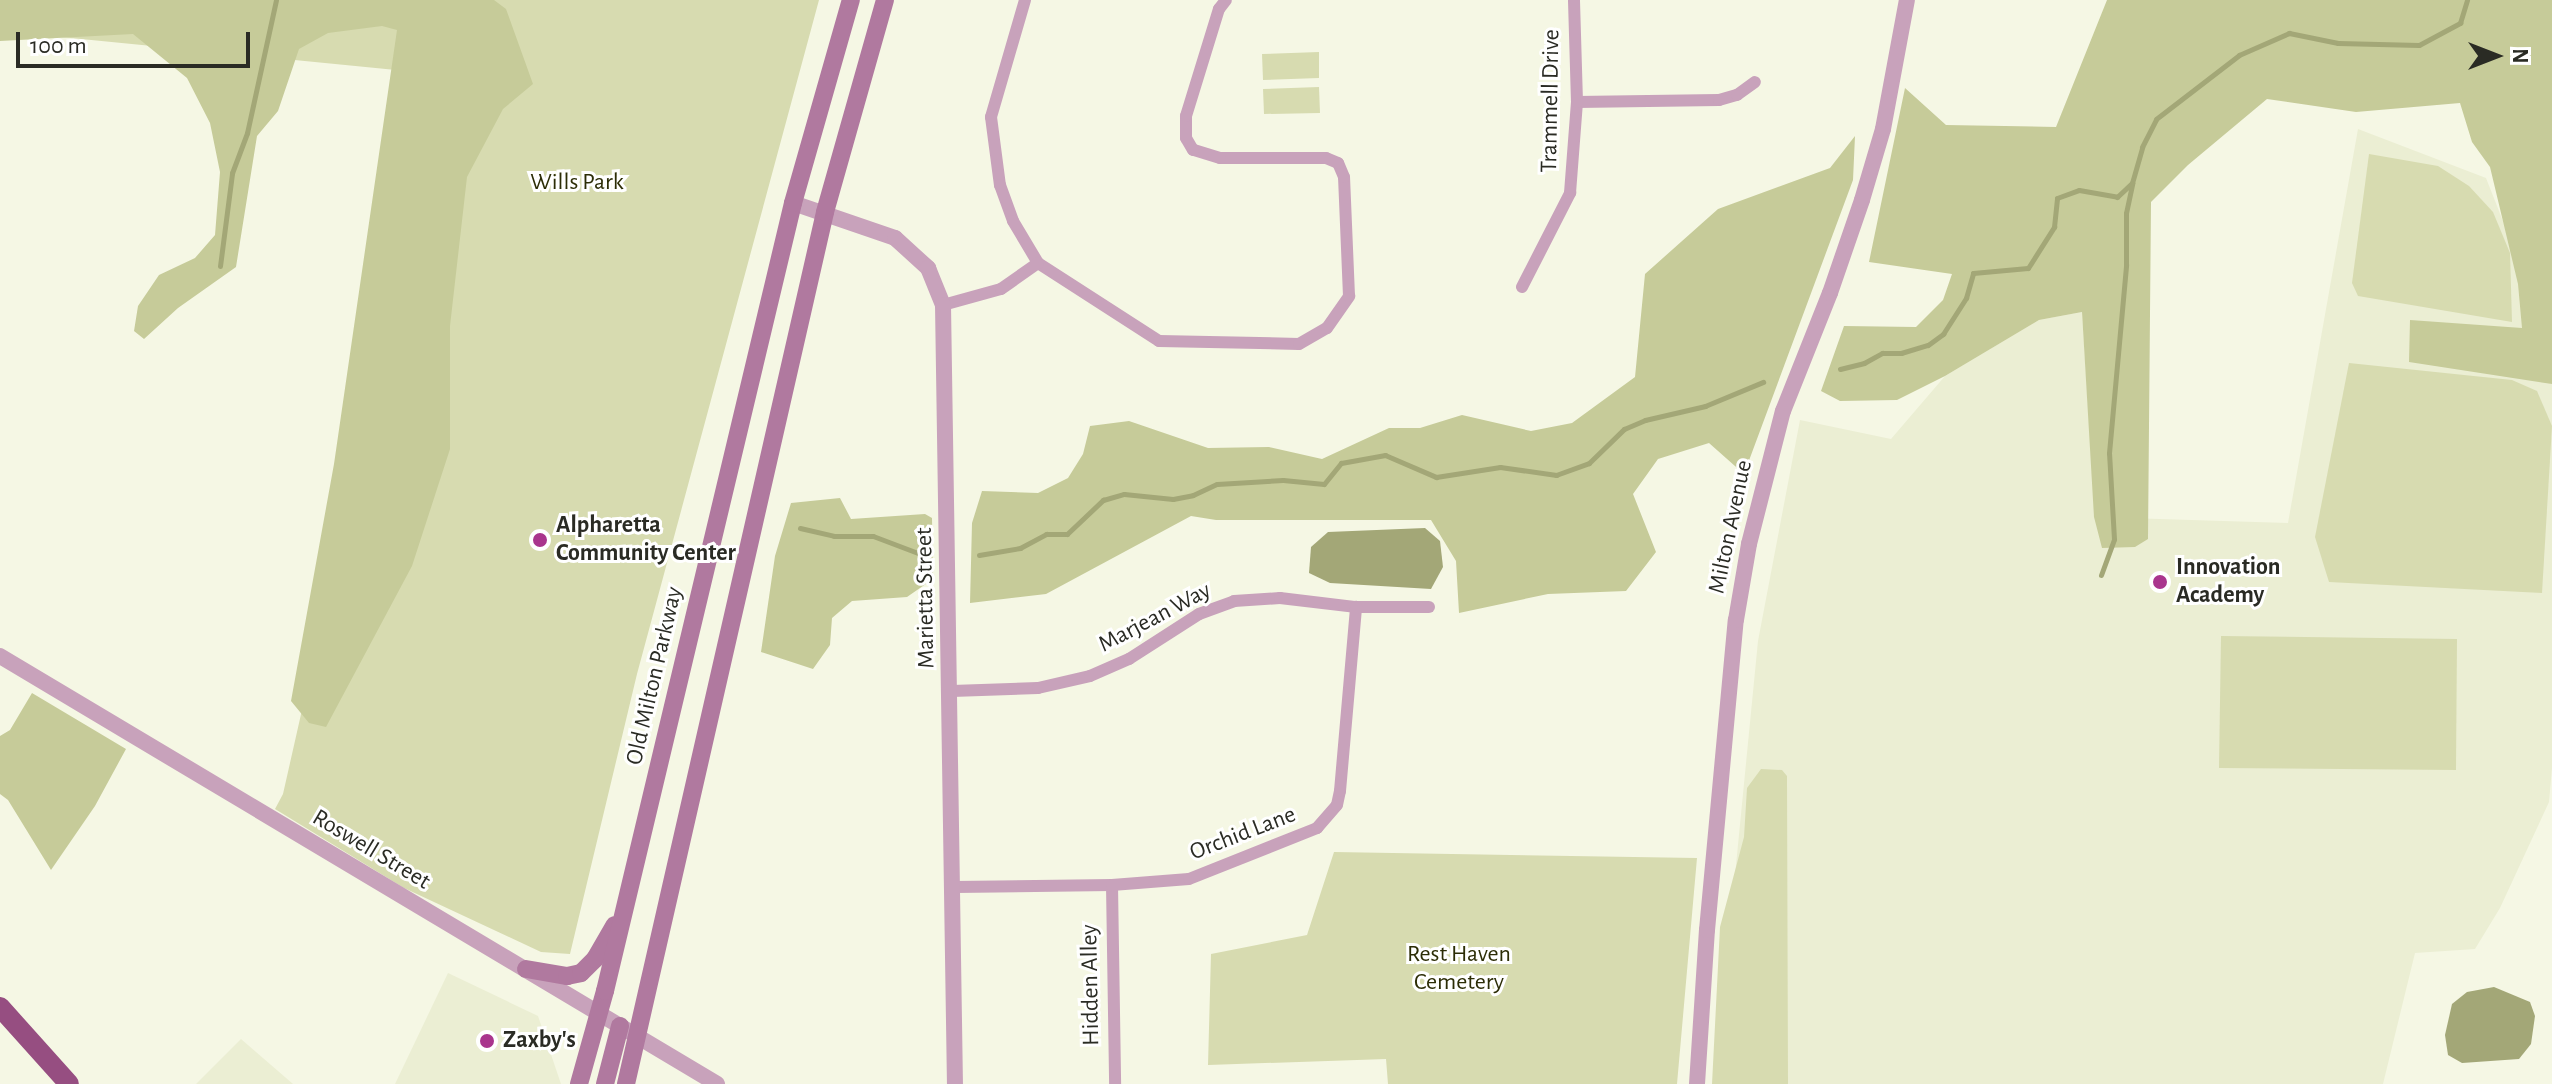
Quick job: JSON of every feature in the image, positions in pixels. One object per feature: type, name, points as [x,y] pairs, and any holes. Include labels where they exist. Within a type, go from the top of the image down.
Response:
[{"type":"highway","points":[[0,1007],[69,1084]]},
{"type":"main road","name":"Old Milton Parkway","points":[[579,1084],[793,203],[851,0]]},
{"type":"main road","points":[[626,1084],[825,212],[885,0]]},
{"type":"main road","points":[[526,969],[567,976],[581,973],[595,959],[622,917]]},
{"type":"main road","points":[[605,1084],[620,1026]]},
{"type":"street","points":[[1025,0],[991,117],[1000,185],[1013,221],[1038,263],[1159,341],[1299,344],[1327,328],[1349,296],[1344,177],[1338,163],[1326,158],[1204,155],[1193,150],[1186,138],[1186,116],[1219,9],[1226,0]]},
{"type":"street","name":"Trammell Drive","points":[[1522,287],[1570,193],[1577,102],[1574,0]]},
{"type":"street","name":"Milton Avenue","points":[[1697,1084],[1707,930],[1736,620],[1749,544],[1783,411],[1830,293],[1866,186],[1895,73],[1907,0]]},
{"type":"street","points":[[1577,102],[1719,100],[1737,95],[1755,82]]},
{"type":"street","name":"Marietta Street","points":[[793,203],[883,232],[907,245],[933,276],[943,305],[952,691],[955,1084]]},
{"type":"street","points":[[943,305],[1001,289],[1038,263]]},
{"type":"street","name":"Marjean Way","points":[[952,691],[1038,688],[1090,676],[1129,659],[1199,614],[1234,601],[1311,599],[1356,607],[1429,607]]},
{"type":"street","name":"Orchid Lane","points":[[955,887],[1112,885],[1189,879],[1317,828],[1337,805],[1340,791],[1356,607]]},
{"type":"street","name":"Roswell Street","points":[[0,656],[717,1084]]},
{"type":"street","name":"Hidden Alley","points":[[1112,885],[1115,1084]]},
{"type":"shaded area","points":[[0,0],[494,0],[506,9],[533,84],[503,109],[467,177],[450,326],[450,449],[412,566],[326,727],[309,723],[291,701],[334,464],[397,30],[382,26],[328,33],[299,49],[278,111],[257,136],[236,267],[178,308],[144,339],[134,331],[138,306],[159,275],[195,258],[215,235],[220,172],[210,123],[187,78],[133,34],[0,41]]},
{"type":"shaded area","points":[[2107,0],[2552,0],[2552,384],[2409,362],[2410,320],[2522,328],[2518,284],[2490,167],[2472,142],[2460,103],[2356,112],[2267,99],[2188,165],[2151,202],[2148,539],[2135,547],[2102,548],[2094,517],[2082,312],[2039,320],[1945,376],[1897,400],[1840,401],[1821,391],[1844,326],[1916,327],[1943,300],[1952,274],[1869,262],[1905,88],[1946,125],[2056,127]]},
{"type":"shaded area","name":"Innovation Academy","points":[[2358,129],[2486,178],[2523,272],[2552,384],[2552,768],[2549,802],[2500,908],[2475,949],[2415,953],[2383,1084],[1719,1084],[1721,1018],[1758,641],[1800,420],[1891,439],[1945,376],[2039,320],[2082,312],[2095,517],[2288,523]]},
{"type":"shaded area","points":[[1855,136],[1853,180],[1744,474],[1709,443],[1658,459],[1633,494],[1656,552],[1626,591],[1548,594],[1459,613],[1456,561],[1431,520],[1216,520],[1191,516],[1046,594],[970,603],[972,523],[982,491],[1038,493],[1068,478],[1083,454],[1090,426],[1129,421],[1208,448],[1269,447],[1322,459],[1389,428],[1420,428],[1462,415],[1531,431],[1572,423],[1635,377],[1645,274],[1718,209],[1830,168]]},
{"type":"shaded area","points":[[840,498],[851,519],[925,514],[932,518],[933,579],[907,597],[852,601],[832,618],[830,645],[813,669],[761,652],[775,556],[791,503]]},
{"type":"shaded area","points":[[1425,528],[1440,541],[1443,567],[1431,589],[1330,583],[1309,573],[1311,547],[1328,532]]},
{"type":"shaded area","points":[[32,693],[126,749],[95,806],[51,870],[8,800],[0,794],[0,736],[10,730]]},
{"type":"shaded area","points":[[448,973],[538,1016],[561,1084],[395,1084]]},
{"type":"shaded area","points":[[2494,987],[2530,1002],[2535,1016],[2531,1044],[2519,1059],[2462,1063],[2448,1055],[2445,1035],[2452,1004],[2467,992]]},
{"type":"shaded area","points":[[241,1039],[293,1084],[196,1084]]},
{"type":"green space","name":"Wills Park","points":[[0,0],[819,0],[637,674],[570,954],[541,952],[404,888],[275,809],[283,794],[367,422],[406,71],[0,31]]},
{"type":"green space","points":[[1319,52],[1319,78],[1263,80],[1262,54]]},
{"type":"green space","points":[[1319,87],[1320,113],[1264,114],[1263,89]]},
{"type":"green space","points":[[2369,154],[2438,166],[2469,186],[2493,212],[2510,253],[2512,322],[2358,296],[2352,283]]},
{"type":"green space","points":[[2349,363],[2512,380],[2537,391],[2552,426],[2542,593],[2329,582],[2315,537]]},
{"type":"green space","points":[[2221,636],[2457,639],[2456,770],[2219,768]]},
{"type":"green space","points":[[1761,769],[1782,770],[1787,776],[1788,1084],[1712,1084],[1720,927],[1744,837],[1747,788]]},
{"type":"green space","name":"Rest Haven Cemetery","points":[[1334,852],[1697,858],[1677,1084],[1388,1084],[1386,1059],[1208,1065],[1211,954],[1307,935]]},
{"type":"waterway","points":[[220,266],[232,173],[247,133],[276,0]]},
{"type":"waterway","points":[[1840,369],[1864,363],[1882,353],[1901,353],[1928,345],[1943,334],[1966,298],[1973,273],[2028,268],[2054,227],[2057,198],[2079,190],[2117,197],[2132,183],[2142,147],[2156,119],[2239,55],[2289,33],[2338,43],[2419,45],[2460,23],[2467,0]]},
{"type":"waterway","points":[[2101,575],[2114,539],[2109,453],[2126,265],[2126,213],[2132,184]]},
{"type":"waterway","points":[[979,555],[1020,548],[1046,534],[1067,534],[1103,500],[1124,494],[1173,499],[1193,495],[1217,484],[1283,480],[1324,484],[1341,463],[1385,455],[1436,477],[1500,467],[1556,475],[1589,463],[1624,429],[1645,420],[1705,406],[1763,382]]},
{"type":"waterway","points":[[800,528],[834,536],[873,536],[918,553]]},
{"type":"place","name":"Alpharetta Community Center","points":[[540,540]]},
{"type":"place","name":"Innovation Academy","points":[[2160,582]]},
{"type":"place","name":"Zaxby's","points":[[487,1041]]}]
